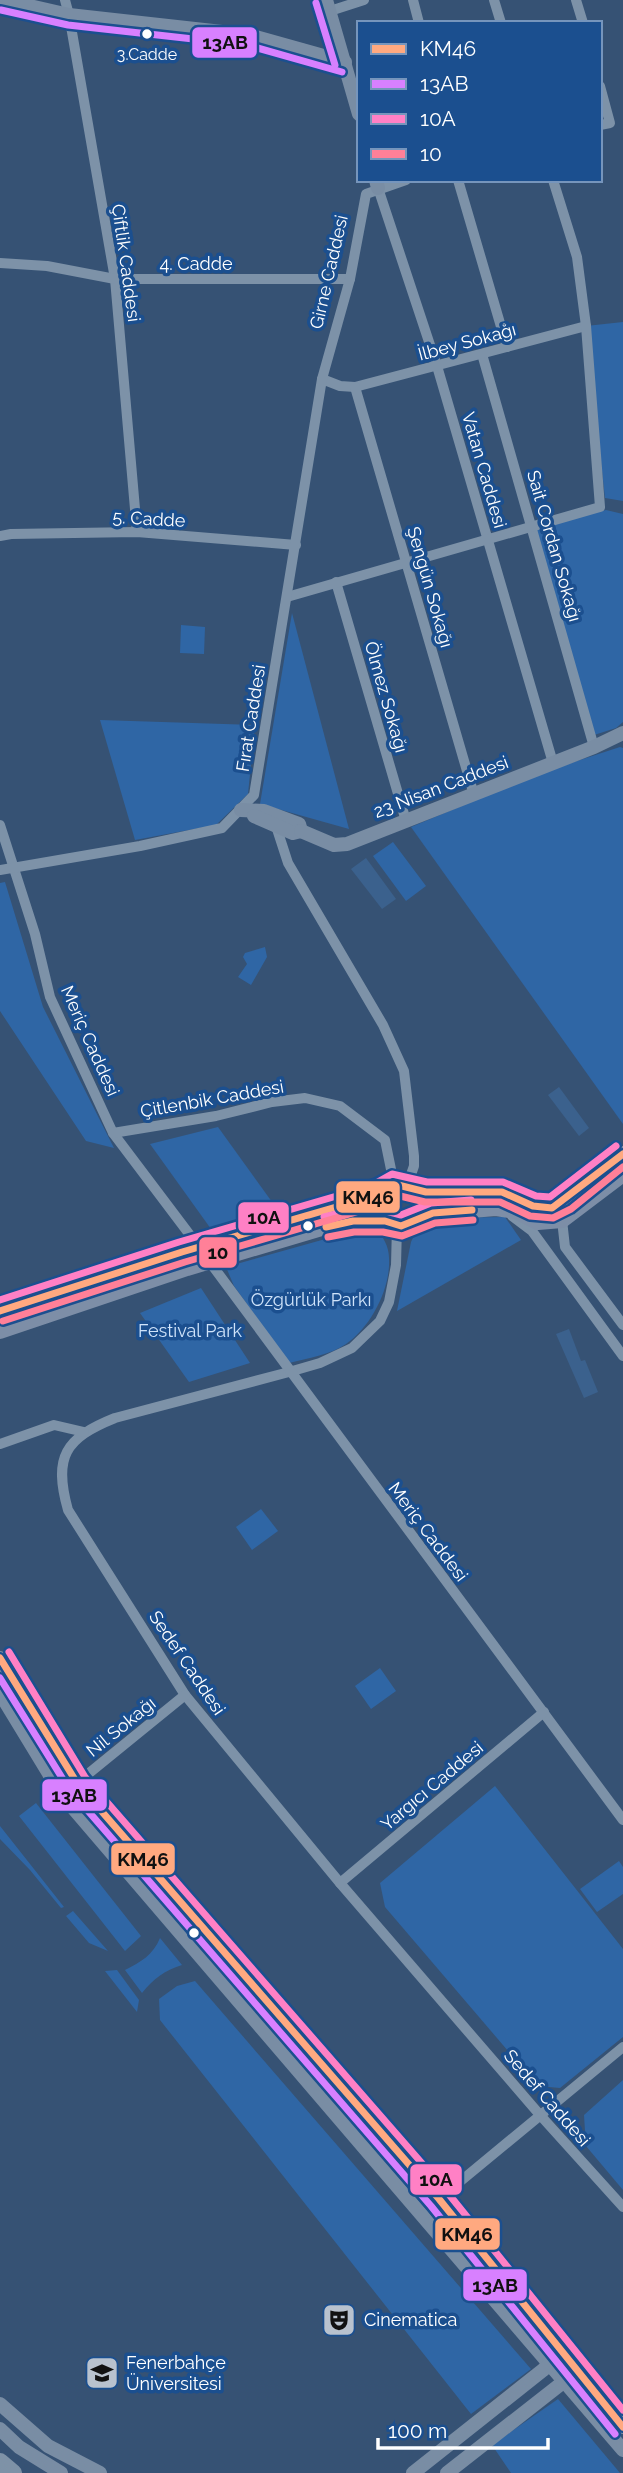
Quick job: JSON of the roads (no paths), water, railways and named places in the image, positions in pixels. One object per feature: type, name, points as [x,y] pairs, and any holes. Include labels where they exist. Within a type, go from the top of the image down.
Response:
[{"type":"highway","points":[[0,2462],[13,2473]]},
{"type":"main road","points":[[3,0],[69,15],[249,35],[345,62]]},
{"type":"main road","points":[[328,5],[357,107]]},
{"type":"main road","points":[[594,747],[623,733]]},
{"type":"main road","points":[[594,747],[623,740]]},
{"type":"main road","name":"23 Nisan Caddesi","points":[[301,831],[334,845],[347,844],[594,747]]},
{"type":"main road","points":[[240,810],[264,811],[299,824],[301,831],[293,833],[240,810]]},
{"type":"main road","points":[[0,1311],[199,1247],[399,1188],[502,1192],[533,1206],[552,1208],[623,1154]]},
{"type":"main road","points":[[0,1331],[209,1261],[328,1226],[354,1222],[397,1223],[433,1213],[496,1208],[516,1211],[538,1222],[562,1220],[623,1174]]},
{"type":"main road","points":[[397,1223],[417,1215],[419,1208],[419,1201],[399,1188]]},
{"type":"main road","points":[[397,1223],[378,1211],[377,1204],[399,1188]]},
{"type":"main road","points":[[0,1658],[77,1783],[439,2199],[623,2427]]},
{"type":"main road","points":[[0,1693],[62,1795],[623,2450]]},
{"type":"main road","points":[[62,1795],[77,1783]]},
{"type":"main road","points":[[416,2207],[424,2200],[439,2199]]},
{"type":"main road","points":[[413,2473],[563,2352]]},
{"type":"main road","points":[[447,2473],[578,2371]]},
{"type":"main road","points":[[0,2404],[48,2446],[100,2473]]},
{"type":"main road","points":[[0,2429],[19,2447],[61,2473]]},
{"type":"street","name":"Çiftlik Caddesi","points":[[65,0],[115,279],[138,532]]},
{"type":"street","points":[[328,5],[364,0]]},
{"type":"street","points":[[413,0],[418,21]]},
{"type":"street","points":[[494,0],[500,21]]},
{"type":"street","points":[[576,0],[582,21]]},
{"type":"street","points":[[602,101],[605,124]]},
{"type":"street","points":[[459,182],[507,348]]},
{"type":"street","points":[[287,597],[600,507],[586,326],[577,257],[554,182]]},
{"type":"street","name":"Girne Caddesi","points":[[322,379],[350,279],[366,194],[377,184]]},
{"type":"street","name":"Vatan Caddesi","points":[[377,184],[437,366],[553,763]]},
{"type":"street","name":"4. Cadde","points":[[0,263],[47,266],[115,279],[350,279]]},
{"type":"street","name":"İlbey Sokağı","points":[[355,387],[586,326]]},
{"type":"street","name":"Sait Cordan Sokağı","points":[[482,354],[594,747]]},
{"type":"street","points":[[322,379],[340,386],[355,387]]},
{"type":"street","name":"Fırat Caddesi","points":[[0,870],[140,846],[222,828],[254,795],[322,379]]},
{"type":"street","name":"Şengün Sokağı","points":[[355,387],[474,794]]},
{"type":"street","name":"5. Cadde","points":[[0,536],[138,532],[296,545]]},
{"type":"street","name":"Ölmez Sokağı","points":[[336,583],[406,821]]},
{"type":"street","name":"Meriç Caddesi","points":[[0,825],[35,934],[50,997],[113,1133],[199,1247]]},
{"type":"street","points":[[276,826],[288,863],[383,1025],[404,1071],[414,1166],[399,1188]]},
{"type":"street","name":"Çitlenbik Caddesi","points":[[113,1133],[305,1098],[340,1106],[384,1140],[399,1188]]},
{"type":"street","points":[[496,1208],[515,1217],[532,1231],[623,1356]]},
{"type":"street","points":[[562,1220],[565,1247],[623,1325]]},
{"type":"street","points":[[0,1444],[54,1425],[84,1432],[115,1418],[320,1363],[352,1348],[380,1321],[389,1302],[397,1223]]},
{"type":"street","name":"Meriç Caddesi","points":[[209,1261],[623,1819]]},
{"type":"street","name":"Sedef Caddesi","points":[[84,1432],[65,1454],[61,1484],[68,1510],[185,1695],[340,1883],[623,2207]]},
{"type":"street","name":"Nil Sokağı","points":[[77,1783],[185,1695]]},
{"type":"street","name":"Yargıcı Caddesi","points":[[340,1883],[544,1712]]},
{"type":"street","points":[[439,2199],[623,2047]]},
{"type":"place","name":"3.Cadde","points":[[147,34]]},
{"type":"place","name":"Cinematica","points":[[339,2320]]},
{"type":"place","name":"Fenerbahçe Üniversitesi","points":[[102,2373]]},
{"type":"park label","name":"Özgürlük Parkı","points":[[311,1300]]},
{"type":"park label","name":"Festival Park","points":[[190,1331]]}]
